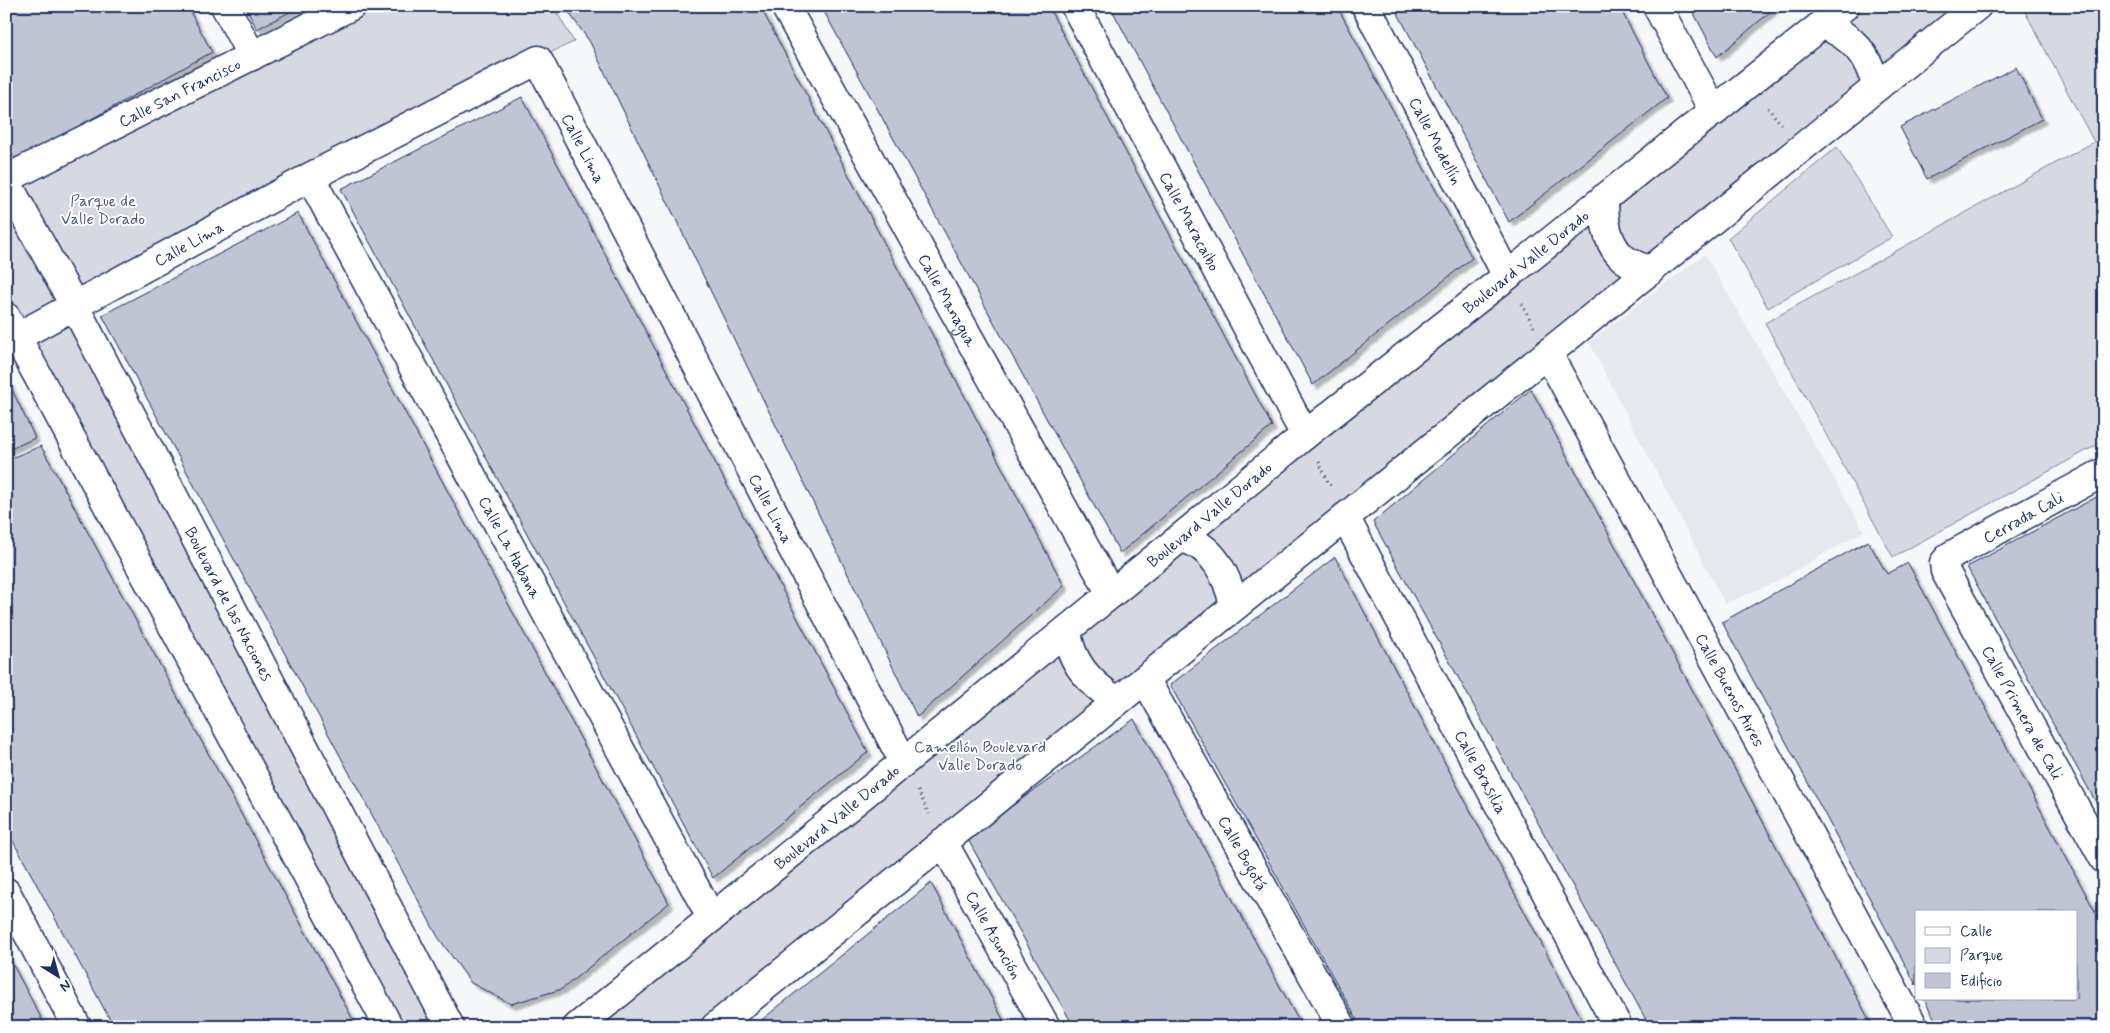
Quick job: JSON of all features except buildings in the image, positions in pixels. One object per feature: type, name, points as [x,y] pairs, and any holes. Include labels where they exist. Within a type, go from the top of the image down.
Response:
[{"type":"street","points":[[225,6],[252,56]]},
{"type":"street","name":"Calle San Francisco","points":[[6,180],[352,6]]},
{"type":"street","name":"Calle Managua","points":[[785,6],[1111,594]]},
{"type":"street","name":"Calle Maracaibo","points":[[1075,6],[1305,435]]},
{"type":"street","name":"Calle Medellín","points":[[1366,6],[1507,276]]},
{"type":"street","points":[[1657,6],[1714,112]]},
{"type":"street","name":"Boulevard Valle Dorado","points":[[577,1027],[1305,435],[1714,112],[1845,6]]},
{"type":"street","points":[[715,1027],[1977,6]]},
{"type":"street","points":[[1822,24],[1850,38],[1862,52],[1872,70],[1877,87]]},
{"type":"street","name":"Calle Lima","points":[[10,332],[74,305],[310,177],[536,59],[903,761]]},
{"type":"street","name":"Calle La Habana","points":[[310,177],[711,917]]},
{"type":"street","name":"Boulevard de las Naciones","points":[[6,180],[74,305],[450,1027]]},
{"type":"street","points":[[1604,198],[1607,231],[1612,245],[1623,258],[1651,271]]},
{"type":"street","points":[[10,332],[389,1027]]},
{"type":"street","name":"Calle Buenos Aires","points":[[1548,354],[1914,1027]]},
{"type":"street","name":"Cerrada Cali","points":[[1944,563],[1950,556],[2104,472]]},
{"type":"street","name":"Calle Brasilia","points":[[1346,517],[1618,1027]]},
{"type":"street","points":[[1180,538],[1189,540],[1207,552],[1220,567],[1230,586],[1234,606]]},
{"type":"street","name":"Calle Primera de Cali","points":[[1944,563],[1945,571],[2104,859]]},
{"type":"street","points":[[1067,630],[1074,657],[1084,675],[1100,690],[1117,701]]},
{"type":"street","name":"Calle Bogotá","points":[[1144,679],[1342,1027]]},
{"type":"street","name":"Calle Asunción","points":[[943,842],[1046,1027]]},
{"type":"street","points":[[6,892],[77,1027]]},
{"type":"path","points":[[1749,84],[1800,149]]},
{"type":"path","points":[[1507,276],[1548,354]]},
{"type":"path","points":[[1305,435],[1346,517]]},
{"type":"path","points":[[903,761],[943,842]]},
{"type":"shaded area","points":[[1705,254],[1864,531],[1774,583],[1725,604],[1589,342]]},
{"type":"green space","name":"Parque de Valle Dorado","points":[[351,6],[553,6],[574,42],[536,59],[74,305],[6,179]]},
{"type":"green space","name":"Camellón Boulevard Valle Dorado","points":[[1844,6],[1977,6],[709,1027],[582,1027]]},
{"type":"green space","points":[[2022,6],[2104,6],[2104,441],[1893,557],[1765,323],[2094,142]]},
{"type":"green space","points":[[1837,147],[1892,237],[1768,308],[1728,238]]},
{"type":"green space","points":[[6,185],[450,1027],[389,1027],[6,314]]}]
